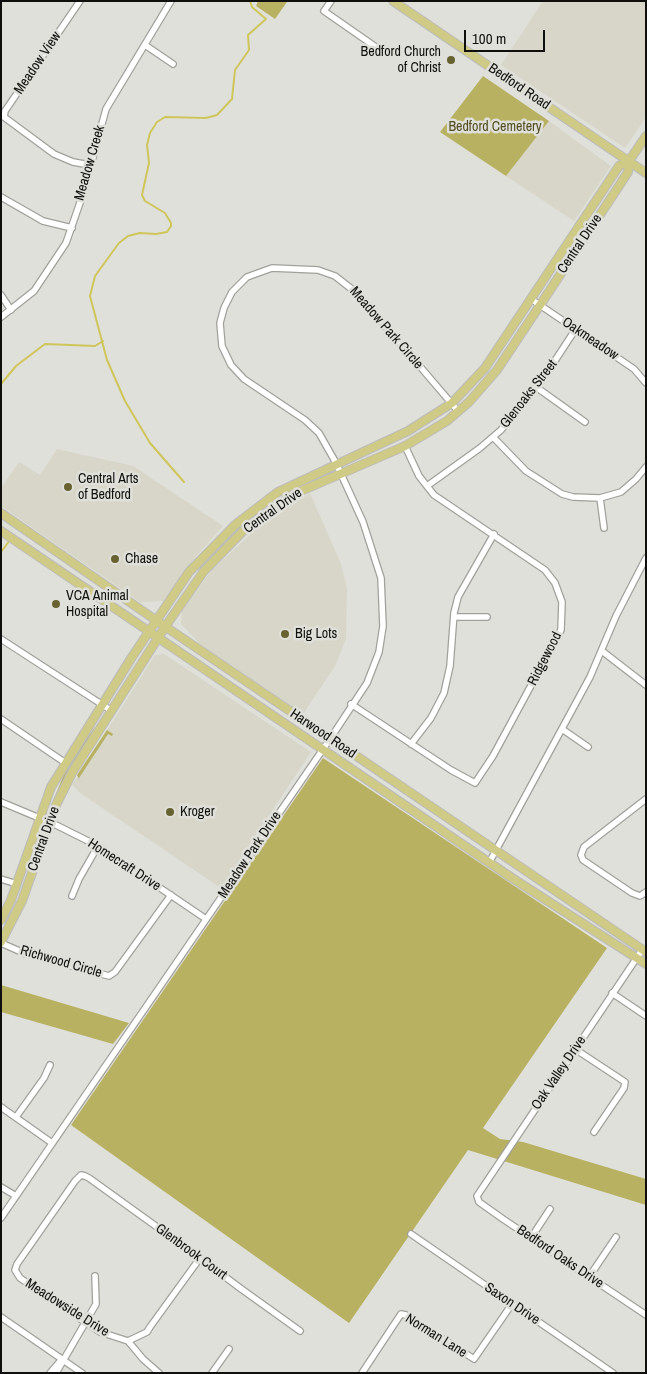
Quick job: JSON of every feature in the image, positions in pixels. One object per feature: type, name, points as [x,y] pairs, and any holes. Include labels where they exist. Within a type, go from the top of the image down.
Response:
[{"type":"main road","name":"Bedford Road","points":[[393,1],[646,174]]},
{"type":"main road","name":"Central Drive","points":[[1,942],[22,901],[50,822],[73,771],[189,591],[244,530],[294,494],[405,446],[447,421],[458,411],[497,370],[628,172],[629,161],[646,136]]},
{"type":"main road","name":"Central Drive","points":[[1,920],[17,884],[38,818],[64,762],[189,572],[235,524],[276,494],[336,463],[408,432],[452,403],[485,368],[619,166],[629,161]]},
{"type":"main road","points":[[276,494],[281,503]]},
{"type":"main road","name":"Harwood Road","points":[[1,513],[156,621],[644,951]]},
{"type":"main road","name":"Harwood Road","points":[[1,531],[322,750],[646,964]]},
{"type":"main road","points":[[208,551],[216,559]]},
{"type":"main road","points":[[62,571],[68,560]]},
{"type":"main road","points":[[243,696],[250,685]]},
{"type":"street","name":"Meadow View","points":[[80,1],[3,115],[6,120],[54,154],[73,162],[90,165]]},
{"type":"street","name":"Meadow Creek","points":[[1,317],[34,291],[59,255],[72,228],[106,109],[171,1]]},
{"type":"street","points":[[331,1],[324,11],[383,52]]},
{"type":"street","points":[[145,45],[173,64]]},
{"type":"street","points":[[1,197],[43,221],[72,228]]},
{"type":"street","name":"Meadow Park Circle","points":[[336,463],[313,426],[244,379],[226,356],[220,335],[222,314],[232,292],[254,274],[272,268],[298,268],[325,272],[344,281],[458,411]]},
{"type":"street","points":[[1,295],[11,310]]},
{"type":"street","name":"Oakmeadow","points":[[530,299],[634,369],[646,383]]},
{"type":"street","name":"Glenoaks Street","points":[[427,486],[493,437],[536,388],[575,330]]},
{"type":"street","points":[[536,388],[585,422]]},
{"type":"street","points":[[493,437],[526,471],[562,494],[587,499],[600,498],[621,492],[646,467]]},
{"type":"street","name":"Ridgewood","points":[[351,704],[451,770],[476,783],[493,756],[558,638],[562,619],[562,602],[555,583],[535,561],[441,500],[419,476],[405,446]]},
{"type":"street","name":"Meadow Park Drive","points":[[1,1218],[330,739],[351,704],[368,683],[379,652],[383,626],[381,574],[372,543],[336,463]]},
{"type":"street","points":[[600,498],[604,528]]},
{"type":"street","points":[[411,744],[431,718],[444,693],[450,666],[454,617],[461,589],[494,534]]},
{"type":"street","points":[[489,862],[562,729],[602,651],[616,616],[646,558]]},
{"type":"street","points":[[639,570],[646,575]]},
{"type":"street","points":[[454,617],[487,617]]},
{"type":"street","points":[[1,639],[112,711]]},
{"type":"street","points":[[602,651],[646,686]]},
{"type":"street","points":[[1,719],[64,762]]},
{"type":"street","points":[[562,729],[588,747]]},
{"type":"street","points":[[646,799],[584,847],[581,855],[583,860],[632,893],[640,896],[646,892]]},
{"type":"street","name":"Homecraft Drive","points":[[1,802],[50,822],[98,846],[206,919]]},
{"type":"street","points":[[72,896],[79,879],[98,846]]},
{"type":"street","points":[[1,879],[17,884]]},
{"type":"street","name":"Richwood Circle","points":[[1,942],[26,954],[109,976],[115,972],[171,895]]},
{"type":"street","name":"Oak Valley Drive","points":[[477,1196],[612,993],[636,958],[644,951]]},
{"type":"street","points":[[612,993],[646,1016]]},
{"type":"street","points":[[575,1049],[625,1082],[624,1088],[594,1132]]},
{"type":"street","points":[[16,1117],[44,1078],[50,1065]]},
{"type":"street","points":[[1,1106],[52,1143]]},
{"type":"street","name":"Glenbrook Court","points":[[80,1175],[88,1178],[300,1331]]},
{"type":"street","name":"Meadowside Drive","points":[[80,1175],[32,1241],[15,1270],[20,1278],[106,1335],[128,1341]]},
{"type":"street","points":[[1,1187],[16,1196]]},
{"type":"street","name":"Bedford Oaks Drive","points":[[477,1196],[479,1202],[646,1315]]},
{"type":"street","points":[[531,1238],[550,1209]]},
{"type":"street","name":"Saxon Drive","points":[[411,1234],[613,1373]]},
{"type":"street","points":[[589,1277],[616,1237]]},
{"type":"street","points":[[160,1373],[143,1359],[128,1341],[146,1332],[200,1258]]},
{"type":"street","points":[[50,1373],[62,1360],[87,1323],[96,1304],[95,1276]]},
{"type":"street","name":"Norman Lane","points":[[362,1373],[401,1314],[406,1314],[474,1359],[512,1304]]},
{"type":"street","points":[[1,1317],[82,1373]]},
{"type":"street","points":[[212,1373],[228,1349]]},
{"type":"street","points":[[56,1373],[62,1360]]},
{"type":"shaded area","points":[[543,1],[646,1],[646,117],[625,148],[501,65]]},
{"type":"shaded area","points":[[549,121],[611,166],[574,221],[506,176]]},
{"type":"shaded area","points":[[57,449],[133,466],[223,526],[198,554],[164,601],[140,602],[1,506],[1,488],[19,462],[40,475]]},
{"type":"shaded area","points":[[310,493],[341,564],[347,588],[346,639],[335,666],[303,714],[201,645],[181,624],[182,611],[212,570],[254,531]]},
{"type":"shaded area","points":[[164,654],[311,752],[221,888],[80,793],[72,785],[155,655]]},
{"type":"green space","points":[[258,1],[287,2],[275,19],[256,6]]},
{"type":"green space","name":"Bedford Cemetery","points":[[483,76],[549,121],[506,176],[440,132]]},
{"type":"green space","points":[[95,727],[97,728],[62,784],[48,813],[67,767]]},
{"type":"green space","points":[[107,730],[113,734],[112,736],[108,734],[79,778],[81,782],[77,775]]},
{"type":"green space","points":[[323,758],[607,948],[483,1128],[500,1139],[523,1142],[646,1179],[646,1205],[468,1150],[349,1323],[71,1125]]},
{"type":"green space","points":[[1,985],[129,1023],[113,1044],[1,1012]]},
{"type":"waterway","points":[[184,482],[150,443],[125,401],[107,360],[90,296],[95,276],[119,243],[128,236],[140,233],[156,234],[167,232],[171,226],[165,213],[145,201],[142,195],[149,163],[147,145],[150,133],[157,122],[165,117],[206,118],[217,115],[232,99],[235,70],[249,50],[248,35],[266,19],[252,7],[250,1]]},
{"type":"waterway","points":[[1,384],[16,366],[45,344],[95,346],[103,341]]},
{"type":"waterway","points":[[1,552],[10,540]]},
{"type":"place","name":"Bedford Church of Christ","points":[[451,60]]},
{"type":"place","name":"Central Arts of Bedford","points":[[68,487]]},
{"type":"place","name":"Chase","points":[[115,559]]},
{"type":"place","name":"VCA Animal Hospital","points":[[56,604]]},
{"type":"place","name":"Big Lots","points":[[285,634]]},
{"type":"place","name":"Kroger","points":[[170,812]]}]
